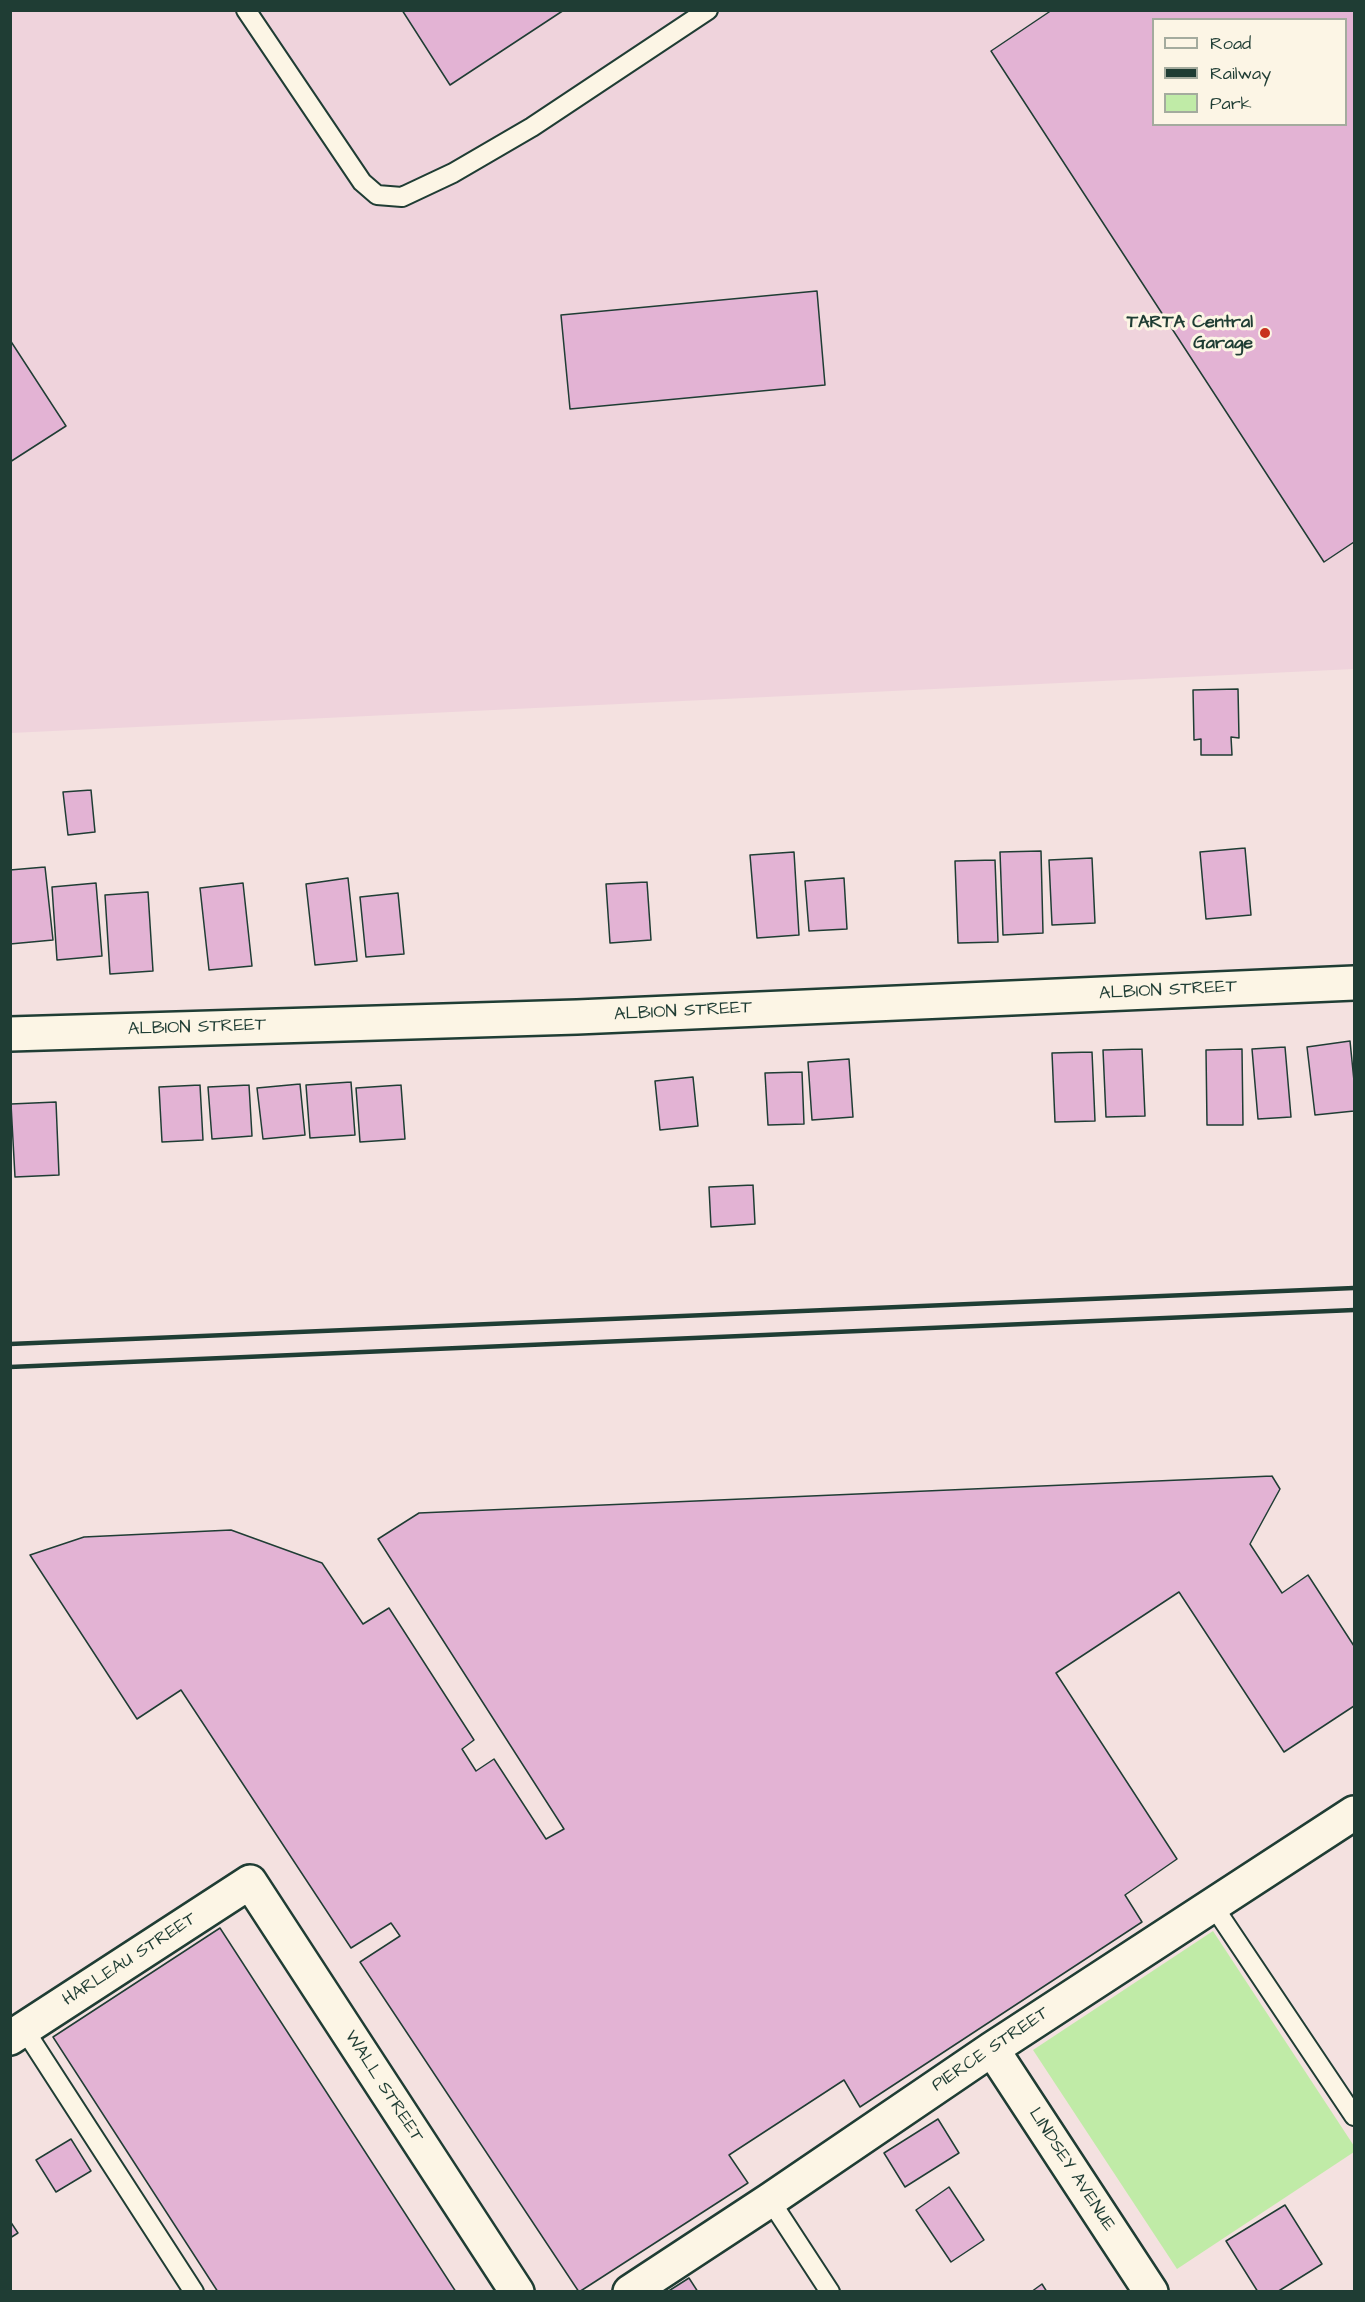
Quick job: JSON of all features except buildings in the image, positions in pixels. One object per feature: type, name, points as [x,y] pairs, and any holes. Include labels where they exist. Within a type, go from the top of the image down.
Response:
[{"type":"street","name":"ALBION STREET","points":[[10,1034],[589,1016],[1354,983]]},
{"type":"street","name":"PIERCE STREET","points":[[630,2292],[992,2049],[1354,1813]]},
{"type":"street","name":"HARLEAU STREET","points":[[17,2034],[250,1882]]},
{"type":"street","name":"WALL STREET","points":[[250,1882],[517,2292]]},
{"type":"street","name":"LINDSEY AVENUE","points":[[992,2049],[1151,2292]]},
{"type":"lane","points":[[246,10],[362,182],[377,195],[402,197],[453,173],[532,127],[708,10]]},
{"type":"lane","points":[[1212,1904],[1354,2116]]},
{"type":"lane","points":[[17,2034],[194,2292]]},
{"type":"lane","points":[[770,2200],[830,2292]]},
{"type":"shaded area","points":[[10,11],[1354,11],[1354,669],[11,733]]},
{"type":"green space","points":[[1213,1931],[1354,2146],[1354,2152],[1177,2269],[1033,2050]]},
{"type":"railway","points":[[10,1344],[1354,1288]]},
{"type":"railway","points":[[10,1367],[1354,1310]]},
{"type":"place","name":"TARTA Central Garage","points":[[1265,333]]}]
